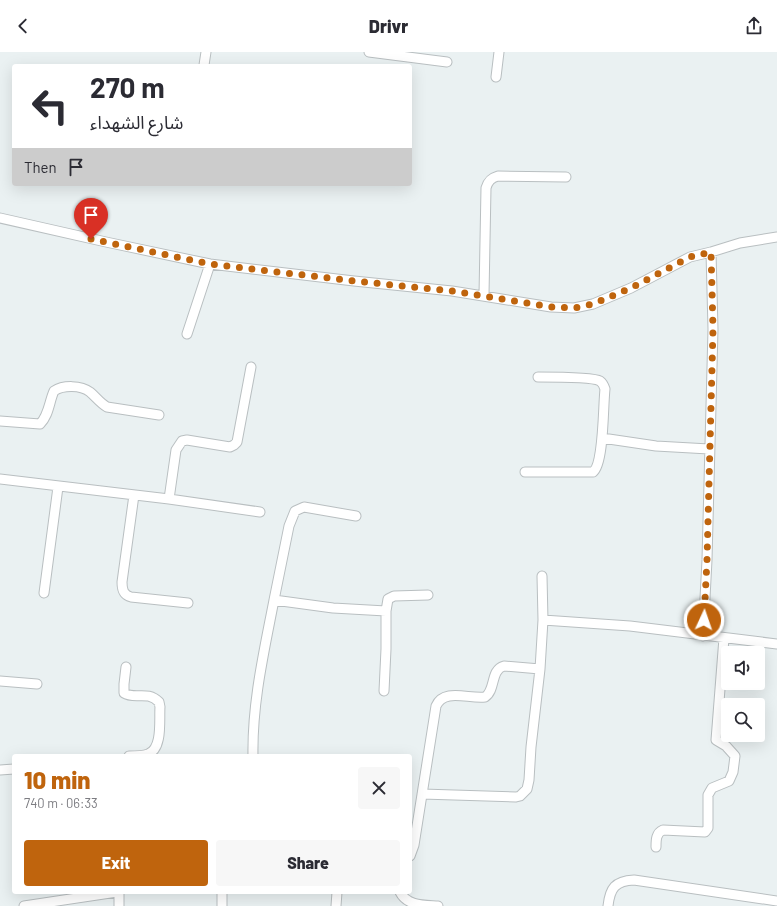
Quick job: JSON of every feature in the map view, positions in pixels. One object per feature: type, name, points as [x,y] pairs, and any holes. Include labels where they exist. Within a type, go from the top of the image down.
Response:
[{"type":"street","points":[[204,64],[206,52]]},
{"type":"street","points":[[369,52],[447,62]]},
{"type":"street","points":[[496,77],[499,52]]},
{"type":"street","points":[[484,296],[486,188],[489,181],[492,177],[498,176],[566,177]]},
{"type":"street","points":[[0,218],[210,264],[452,291],[551,307],[574,308],[593,304],[631,288],[690,257],[740,243],[777,238]]},
{"type":"street","points":[[703,636],[707,560],[713,329],[711,252]]},
{"type":"street","points":[[186,334],[210,264]]},
{"type":"street","points":[[169,499],[176,450],[182,441],[187,440],[230,446],[237,442],[251,367]]},
{"type":"street","points":[[525,472],[593,472],[598,466],[602,438],[604,389],[602,382],[598,380],[538,377]]},
{"type":"street","points":[[0,420],[40,424],[48,413],[54,391],[65,386],[89,391],[99,403],[107,406],[159,415]]},
{"type":"street","points":[[602,438],[656,446],[709,449]]},
{"type":"street","points":[[0,479],[169,499],[260,512]]},
{"type":"street","points":[[44,593],[58,487]]},
{"type":"street","points":[[134,495],[122,582],[124,592],[126,596],[131,597],[188,603]]},
{"type":"street","points":[[253,754],[252,734],[257,688],[289,526],[295,511],[304,508],[356,516]]},
{"type":"street","points":[[422,794],[516,797],[527,790],[540,669],[543,620],[542,576]]},
{"type":"street","points":[[384,691],[387,601],[394,596],[428,596]]},
{"type":"street","points":[[274,600],[333,608],[386,611]]},
{"type":"street","points":[[543,620],[630,626],[777,644]]},
{"type":"street","points":[[656,847],[657,836],[659,832],[663,830],[705,832],[708,828],[708,795],[712,788],[726,783],[731,779],[735,756],[726,746],[716,740],[724,638]]},
{"type":"street","points":[[412,850],[436,706],[440,699],[449,695],[485,697],[490,691],[496,674],[500,668],[504,666],[540,669]]},
{"type":"street","points":[[126,667],[124,693],[129,695],[151,696],[159,702],[158,743],[148,754]]},
{"type":"street","points":[[0,681],[37,684]]},
{"type":"street","points":[[0,770],[12,769]]},
{"type":"street","points":[[608,906],[609,896],[612,889],[624,881],[634,880],[777,901]]},
{"type":"street","points":[[24,906],[105,894]]},
{"type":"street","points":[[118,894],[118,906]]},
{"type":"street","points":[[222,894],[222,906]]},
{"type":"street","points":[[336,906],[338,894]]},
{"type":"street","points":[[401,894],[403,899],[412,903],[438,906]]},
{"type":"route","points":[[91,239],[210,264],[305,274],[354,281],[406,285],[551,307],[574,308],[593,304],[660,274],[690,257],[711,252],[713,329],[704,620]]}]
